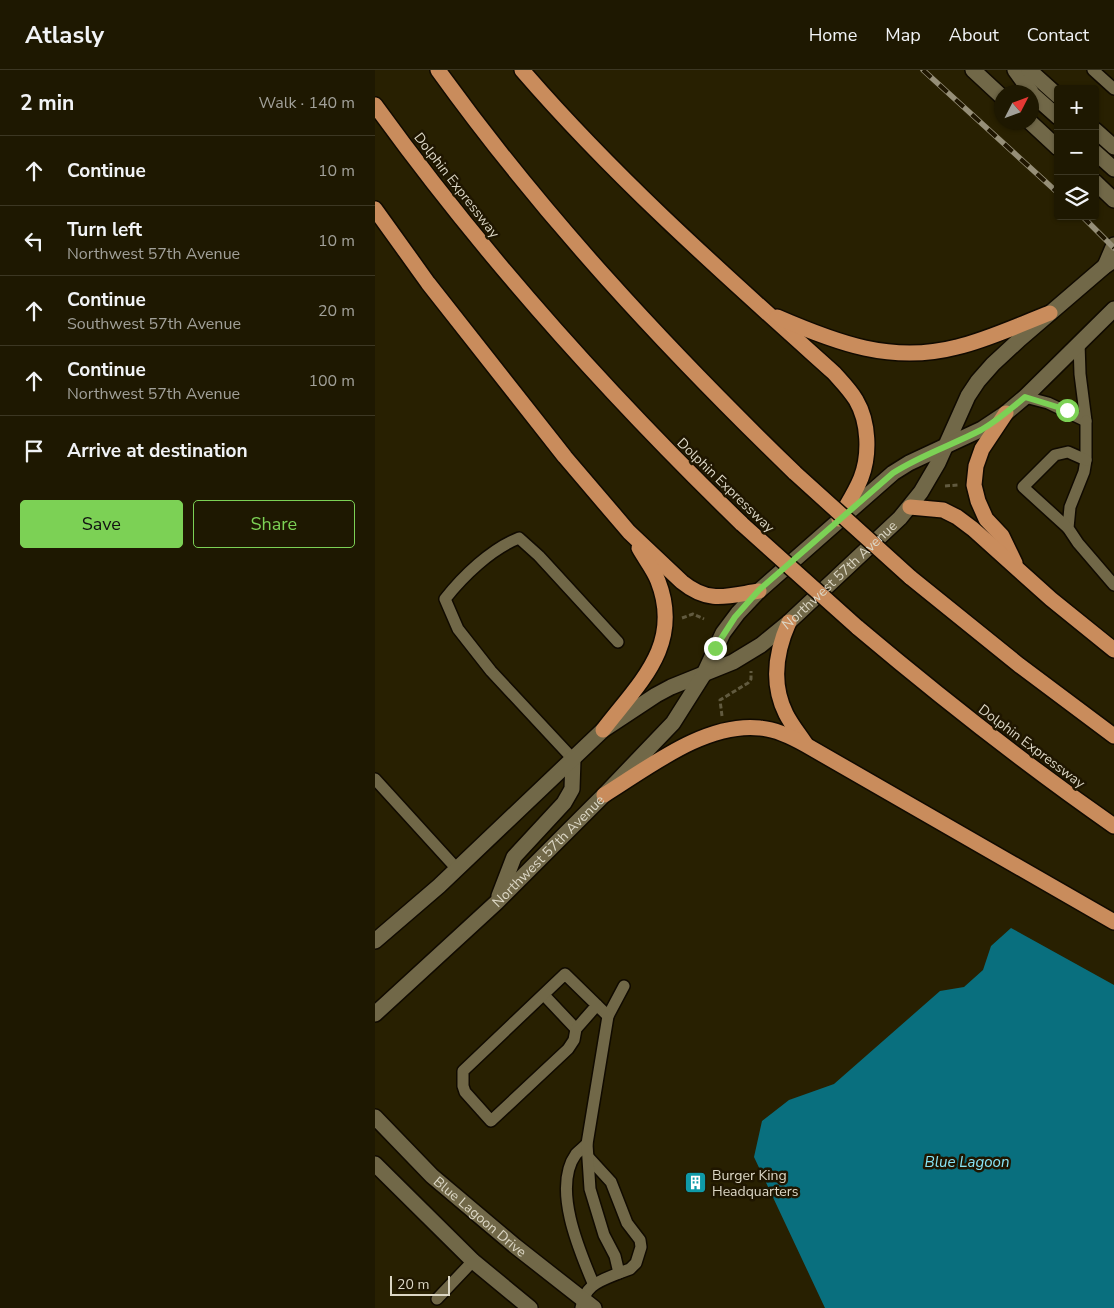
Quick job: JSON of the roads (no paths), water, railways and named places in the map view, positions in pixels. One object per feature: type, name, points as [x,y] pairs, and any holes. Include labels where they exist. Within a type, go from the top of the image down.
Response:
[{"type":"highway","points":[[438,70],[501,153],[624,298],[689,368],[795,473],[910,577],[1019,665],[1114,736]]},
{"type":"highway","points":[[522,70],[554,106],[639,193],[764,312],[848,388],[862,413],[867,441],[866,459],[861,478],[839,519]]},
{"type":"highway","name":"Dolphin Expressway","points":[[375,105],[460,218],[562,339],[674,458],[742,524],[857,627],[952,706],[1069,795],[1114,826]]},
{"type":"highway","points":[[375,209],[446,306],[565,457],[629,532],[682,582],[703,595],[714,597],[759,590]]},
{"type":"highway","points":[[764,312],[813,333],[846,344],[875,351],[905,354],[930,353],[959,347],[1050,313]]},
{"type":"highway","points":[[1006,413],[982,449],[976,466],[974,485],[978,502],[986,519],[1001,536],[1019,571]]},
{"type":"highway","points":[[910,507],[943,510],[957,517],[1114,650]]},
{"type":"highway","points":[[603,730],[651,667],[665,636],[666,616],[664,599],[658,579],[629,532]]},
{"type":"highway","points":[[789,622],[782,638],[778,655],[777,690],[787,715],[806,745]]},
{"type":"highway","points":[[604,795],[670,754],[724,729],[746,727],[778,732],[806,745],[1114,922]]},
{"type":"main road","points":[[973,70],[994,90]]},
{"type":"main road","points":[[1015,70],[1025,85]]},
{"type":"main road","points":[[1029,70],[1054,92]]},
{"type":"main road","points":[[1039,100],[1054,113]]},
{"type":"main road","points":[[1039,130],[1054,144]]},
{"type":"main road","points":[[1099,134],[1114,147]]},
{"type":"main road","points":[[1099,156],[1114,169]]},
{"type":"main road","points":[[1099,186],[1111,197],[1114,212]]},
{"type":"main road","points":[[1109,263],[1114,245]]},
{"type":"main road","name":"Northwest 57th Avenue","points":[[375,941],[457,869],[603,730],[656,695],[749,654],[789,622],[910,507],[947,445],[968,396],[993,364],[1109,263]]},
{"type":"main road","points":[[947,445],[981,429],[1006,413],[1025,397],[1114,309]]},
{"type":"main road","name":"Northwest 57th Avenue","points":[[375,1014],[497,902],[673,724],[689,701],[723,633],[759,590],[893,473],[909,463],[947,445]]},
{"type":"main road","points":[[497,902],[514,857],[565,804],[571,790],[573,759]]},
{"type":"main road","name":"Blue Lagoon Drive","points":[[375,1117],[432,1176],[586,1305]]},
{"type":"main road","points":[[375,1164],[473,1261],[530,1308]]},
{"type":"lane","points":[[1093,70],[1114,89]]},
{"type":"lane","points":[[1068,528],[1070,507],[1084,472],[1086,460],[1087,420],[1080,374],[1079,343]]},
{"type":"lane","points":[[1025,397],[1057,407],[1087,420]]},
{"type":"lane","points":[[1086,460],[1068,452],[1055,456],[1023,487],[1068,528],[1083,549],[1114,585]]},
{"type":"lane","points":[[573,759],[491,671],[458,628],[445,599],[461,579],[506,543],[519,538],[539,556],[618,642]]},
{"type":"lane","points":[[375,779],[457,869]]},
{"type":"lane","points":[[597,1005],[576,1029],[574,1040],[568,1049],[491,1121],[465,1092],[463,1071],[565,974],[597,1005],[608,1016]]},
{"type":"lane","points":[[619,1273],[615,1256],[604,1236],[589,1190],[587,1144],[608,1016],[624,986]]},
{"type":"lane","points":[[543,995],[576,1029]]},
{"type":"lane","points":[[586,1305],[593,1283],[581,1253],[568,1210],[565,1190],[569,1171],[576,1155],[587,1144]]},
{"type":"lane","points":[[589,1158],[611,1182],[627,1223],[640,1240],[641,1247],[636,1264],[630,1269],[593,1283]]},
{"type":"lane","points":[[437,1299],[473,1261]]},
{"type":"water","name":"Blue Lagoon","points":[[1011,928],[1114,985],[1114,1308],[825,1308],[754,1157],[762,1121],[789,1100],[834,1084],[940,991],[964,987],[983,970],[991,946]]},
{"type":"railway","points":[[923,70],[1054,189]]},
{"type":"railway","points":[[1086,220],[1114,248]]},
{"type":"place","name":"Burger King Headquarters","points":[[696,1183]]}]
